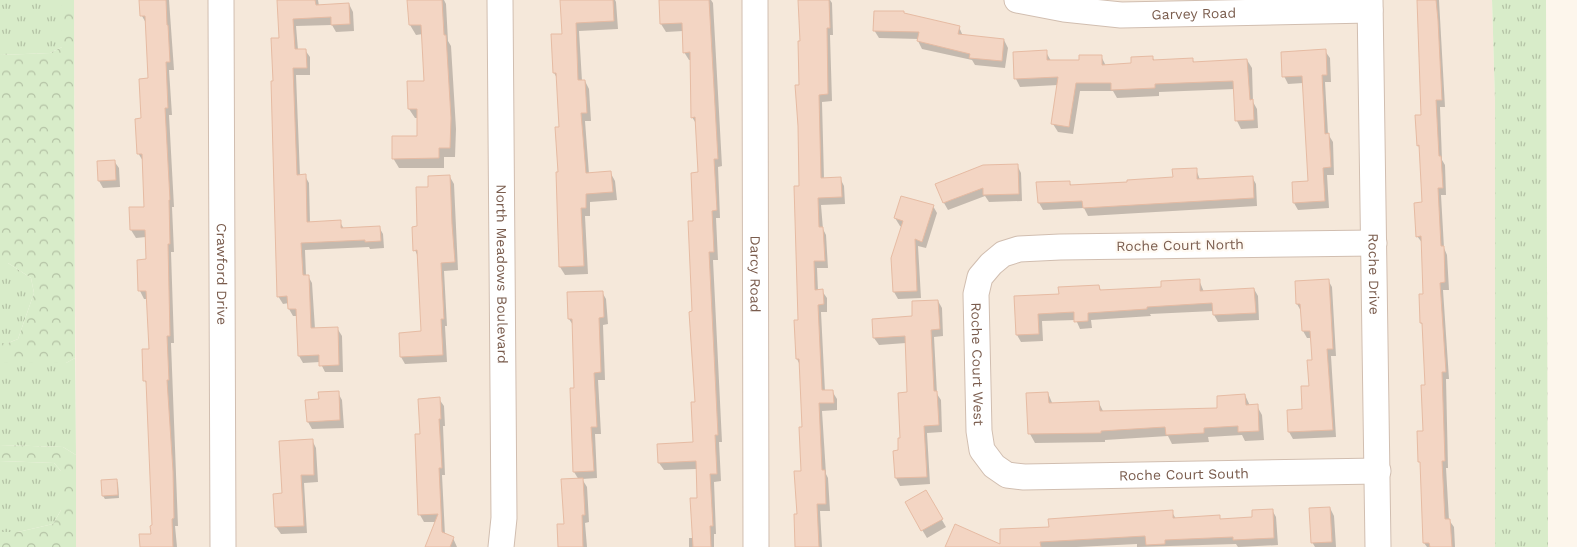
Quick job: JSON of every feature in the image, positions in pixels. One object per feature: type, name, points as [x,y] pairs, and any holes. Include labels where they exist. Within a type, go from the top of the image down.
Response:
[{"type":"street","name":"Crawford Drive","points":[[221,0],[223,547]]},
{"type":"street","name":"North Meadows Boulevard","points":[[500,0],[504,508],[501,547]]},
{"type":"street","name":"Darcy Road","points":[[755,0],[756,547]]},
{"type":"street","name":"Garvey Road","points":[[1017,0],[1064,9],[1121,15],[1370,5]]},
{"type":"street","name":"Roche Drive","points":[[1370,5],[1378,547]]},
{"type":"street","name":"Roche Court North","points":[[991,264],[1003,254],[1019,249],[1374,243]]},
{"type":"street","name":"Roche Court West","points":[[991,264],[980,277],[976,294],[977,370],[979,431],[982,450],[994,466]]},
{"type":"street","name":"Roche Court South","points":[[994,466],[1008,475],[1024,477],[1378,471]]},
{"type":"shaded area","points":[[74,0],[1492,0],[1495,101],[1495,547],[76,547]]},
{"type":"green space","points":[[0,0],[62,0],[62,47],[50,53],[0,55]]},
{"type":"green space","points":[[62,0],[74,0],[75,358],[66,363],[0,363],[0,343],[8,343],[18,339],[34,293],[31,278],[8,263],[0,263],[0,55],[50,53],[62,47]]},
{"type":"green space","points":[[1492,0],[1546,0],[1548,547],[1495,547],[1495,101]]},
{"type":"green space","points":[[0,263],[8,263],[31,278],[34,293],[18,339],[8,343],[0,343]]},
{"type":"green space","points":[[75,358],[76,455],[63,447],[0,445],[0,363],[66,363]]},
{"type":"green space","points":[[0,445],[63,447],[76,455],[76,547],[0,547],[0,532],[18,532],[53,524],[61,510],[61,471],[54,463],[0,461]]},
{"type":"green space","points":[[0,461],[54,463],[61,471],[61,510],[53,524],[18,532],[0,532]]},
{"type":"building","points":[[139,0],[166,0],[168,25],[170,62],[166,62],[168,108],[165,108],[170,200],[170,244],[168,244],[170,336],[167,336],[169,380],[167,380],[173,471],[173,547],[140,547],[139,534],[151,534],[150,526],[152,525],[146,381],[143,381],[142,349],[149,349],[146,291],[138,291],[137,260],[146,259],[145,230],[130,230],[129,207],[144,207],[142,154],[137,154],[135,119],[141,118],[139,79],[148,78],[145,16],[140,16]]},
{"type":"building","points":[[277,0],[315,0],[316,5],[349,3],[350,24],[331,25],[331,17],[293,19],[295,49],[306,49],[307,68],[293,68],[297,175],[306,174],[307,222],[341,220],[341,228],[380,226],[381,241],[301,243],[303,275],[309,275],[311,328],[338,327],[339,365],[319,366],[319,355],[298,356],[296,309],[288,309],[287,296],[277,297],[271,38],[279,38]]},
{"type":"building","points":[[407,0],[442,0],[451,118],[450,148],[439,148],[439,158],[392,159],[392,136],[417,136],[417,109],[408,109],[407,81],[424,81],[421,25],[409,25]]},
{"type":"building","points":[[560,0],[613,0],[614,21],[576,23],[578,80],[585,80],[587,113],[581,113],[586,173],[611,171],[613,192],[586,194],[586,208],[581,208],[584,266],[559,267],[556,172],[558,172],[555,127],[559,127],[556,73],[553,73],[551,34],[562,34]]},
{"type":"building","points":[[659,0],[709,0],[718,159],[714,159],[717,210],[712,211],[714,252],[709,252],[718,435],[715,435],[717,474],[710,474],[713,526],[710,526],[711,547],[693,547],[690,498],[697,498],[696,461],[658,463],[657,444],[693,442],[691,402],[695,402],[689,312],[692,311],[688,221],[693,221],[691,173],[698,172],[695,117],[691,118],[690,52],[683,53],[682,23],[660,24]]},
{"type":"building","points":[[798,0],[829,0],[830,28],[827,28],[828,94],[819,95],[821,178],[841,177],[842,197],[818,198],[819,227],[823,227],[825,261],[814,261],[815,290],[823,289],[824,304],[818,305],[822,390],[833,390],[834,403],[819,403],[822,470],[825,470],[826,504],[817,504],[819,547],[795,547],[794,514],[797,514],[794,471],[801,471],[799,427],[802,427],[799,359],[796,359],[794,320],[798,320],[794,186],[799,186],[795,85],[799,85],[798,41],[800,41]]},
{"type":"building","points":[[1417,0],[1436,0],[1438,20],[1442,100],[1436,100],[1443,188],[1438,188],[1441,246],[1444,246],[1445,282],[1440,283],[1446,372],[1442,372],[1445,461],[1442,461],[1445,519],[1450,519],[1452,547],[1430,547],[1429,543],[1423,543],[1417,431],[1423,431],[1421,385],[1425,385],[1419,294],[1423,294],[1421,236],[1416,237],[1414,203],[1422,202],[1419,145],[1417,146],[1415,115],[1421,115]]},
{"type":"building","points":[[874,11],[904,11],[904,13],[960,26],[958,34],[1004,39],[1002,61],[969,58],[970,54],[917,41],[919,32],[873,31]]},
{"type":"building","points":[[1326,49],[1327,75],[1322,75],[1325,134],[1329,133],[1331,167],[1323,168],[1325,201],[1293,203],[1292,182],[1308,181],[1302,76],[1282,77],[1281,52]]},
{"type":"building","points":[[1047,50],[1047,60],[1079,60],[1079,55],[1102,55],[1102,65],[1131,63],[1131,57],[1153,56],[1153,60],[1193,58],[1193,62],[1247,59],[1250,100],[1253,99],[1254,120],[1235,121],[1233,81],[1155,84],[1155,88],[1111,90],[1111,83],[1076,83],[1069,127],[1051,124],[1058,77],[1014,79],[1013,52]]},
{"type":"building","points":[[115,160],[116,180],[98,181],[97,161]]},
{"type":"building","points":[[1018,164],[1019,194],[983,195],[983,188],[943,203],[935,184],[983,165]]},
{"type":"building","points":[[1197,168],[1197,179],[1253,176],[1254,198],[1083,208],[1082,201],[1038,203],[1036,182],[1070,181],[1070,185],[1127,182],[1127,180],[1173,177],[1172,169]]},
{"type":"building","points":[[450,175],[455,262],[441,263],[444,319],[441,319],[443,355],[400,357],[399,333],[421,331],[417,250],[413,251],[412,227],[417,226],[416,187],[428,187],[428,176]]},
{"type":"building","points":[[901,196],[934,205],[922,242],[915,239],[917,291],[893,292],[891,258],[903,221],[894,218]]},
{"type":"building","points":[[1200,279],[1200,291],[1254,288],[1256,313],[1213,315],[1212,303],[1088,313],[1088,321],[1074,322],[1074,312],[1038,314],[1039,334],[1016,335],[1014,296],[1059,294],[1058,287],[1099,285],[1100,290],[1161,287],[1161,281]]},
{"type":"building","points":[[1329,279],[1333,349],[1327,349],[1333,430],[1288,432],[1287,410],[1302,409],[1301,386],[1309,386],[1307,360],[1312,360],[1310,331],[1302,331],[1300,304],[1296,304],[1295,281]]},
{"type":"building","points":[[603,291],[604,317],[599,318],[601,372],[594,373],[597,427],[591,427],[594,471],[573,472],[570,388],[574,388],[572,319],[568,319],[567,292]]},
{"type":"building","points":[[938,300],[940,329],[931,330],[934,391],[937,391],[939,425],[924,426],[927,477],[895,478],[893,451],[898,450],[898,438],[900,438],[898,393],[907,392],[905,336],[873,338],[872,319],[912,316],[912,301]]},
{"type":"building","points":[[339,391],[340,420],[307,422],[305,400],[319,399],[318,392]]},
{"type":"building","points":[[1048,392],[1049,403],[1099,401],[1100,411],[1217,408],[1217,396],[1245,394],[1246,405],[1258,404],[1259,431],[1238,432],[1238,426],[1204,428],[1204,433],[1166,435],[1165,427],[1101,431],[1101,433],[1028,434],[1026,393]]},
{"type":"building","points":[[440,397],[441,419],[439,419],[442,468],[439,468],[442,532],[454,537],[450,547],[425,547],[438,514],[418,515],[415,434],[420,434],[418,399]]},
{"type":"building","points":[[313,439],[314,475],[301,475],[304,526],[275,527],[273,494],[282,493],[279,441]]},
{"type":"building","points":[[583,478],[585,515],[582,515],[583,547],[558,547],[557,524],[564,524],[561,479]]},
{"type":"building","points":[[117,479],[118,495],[102,496],[101,480]]},
{"type":"building","points":[[926,490],[943,519],[921,531],[905,502]]},
{"type":"building","points":[[1330,507],[1332,542],[1311,543],[1309,508]]},
{"type":"building","points":[[1273,509],[1274,538],[1233,540],[1233,537],[1165,540],[1165,544],[1146,545],[1145,536],[1040,542],[1041,547],[945,547],[955,524],[1000,544],[1000,529],[1049,527],[1048,519],[1173,510],[1173,518],[1220,515],[1220,519],[1252,517],[1252,510]]}]
